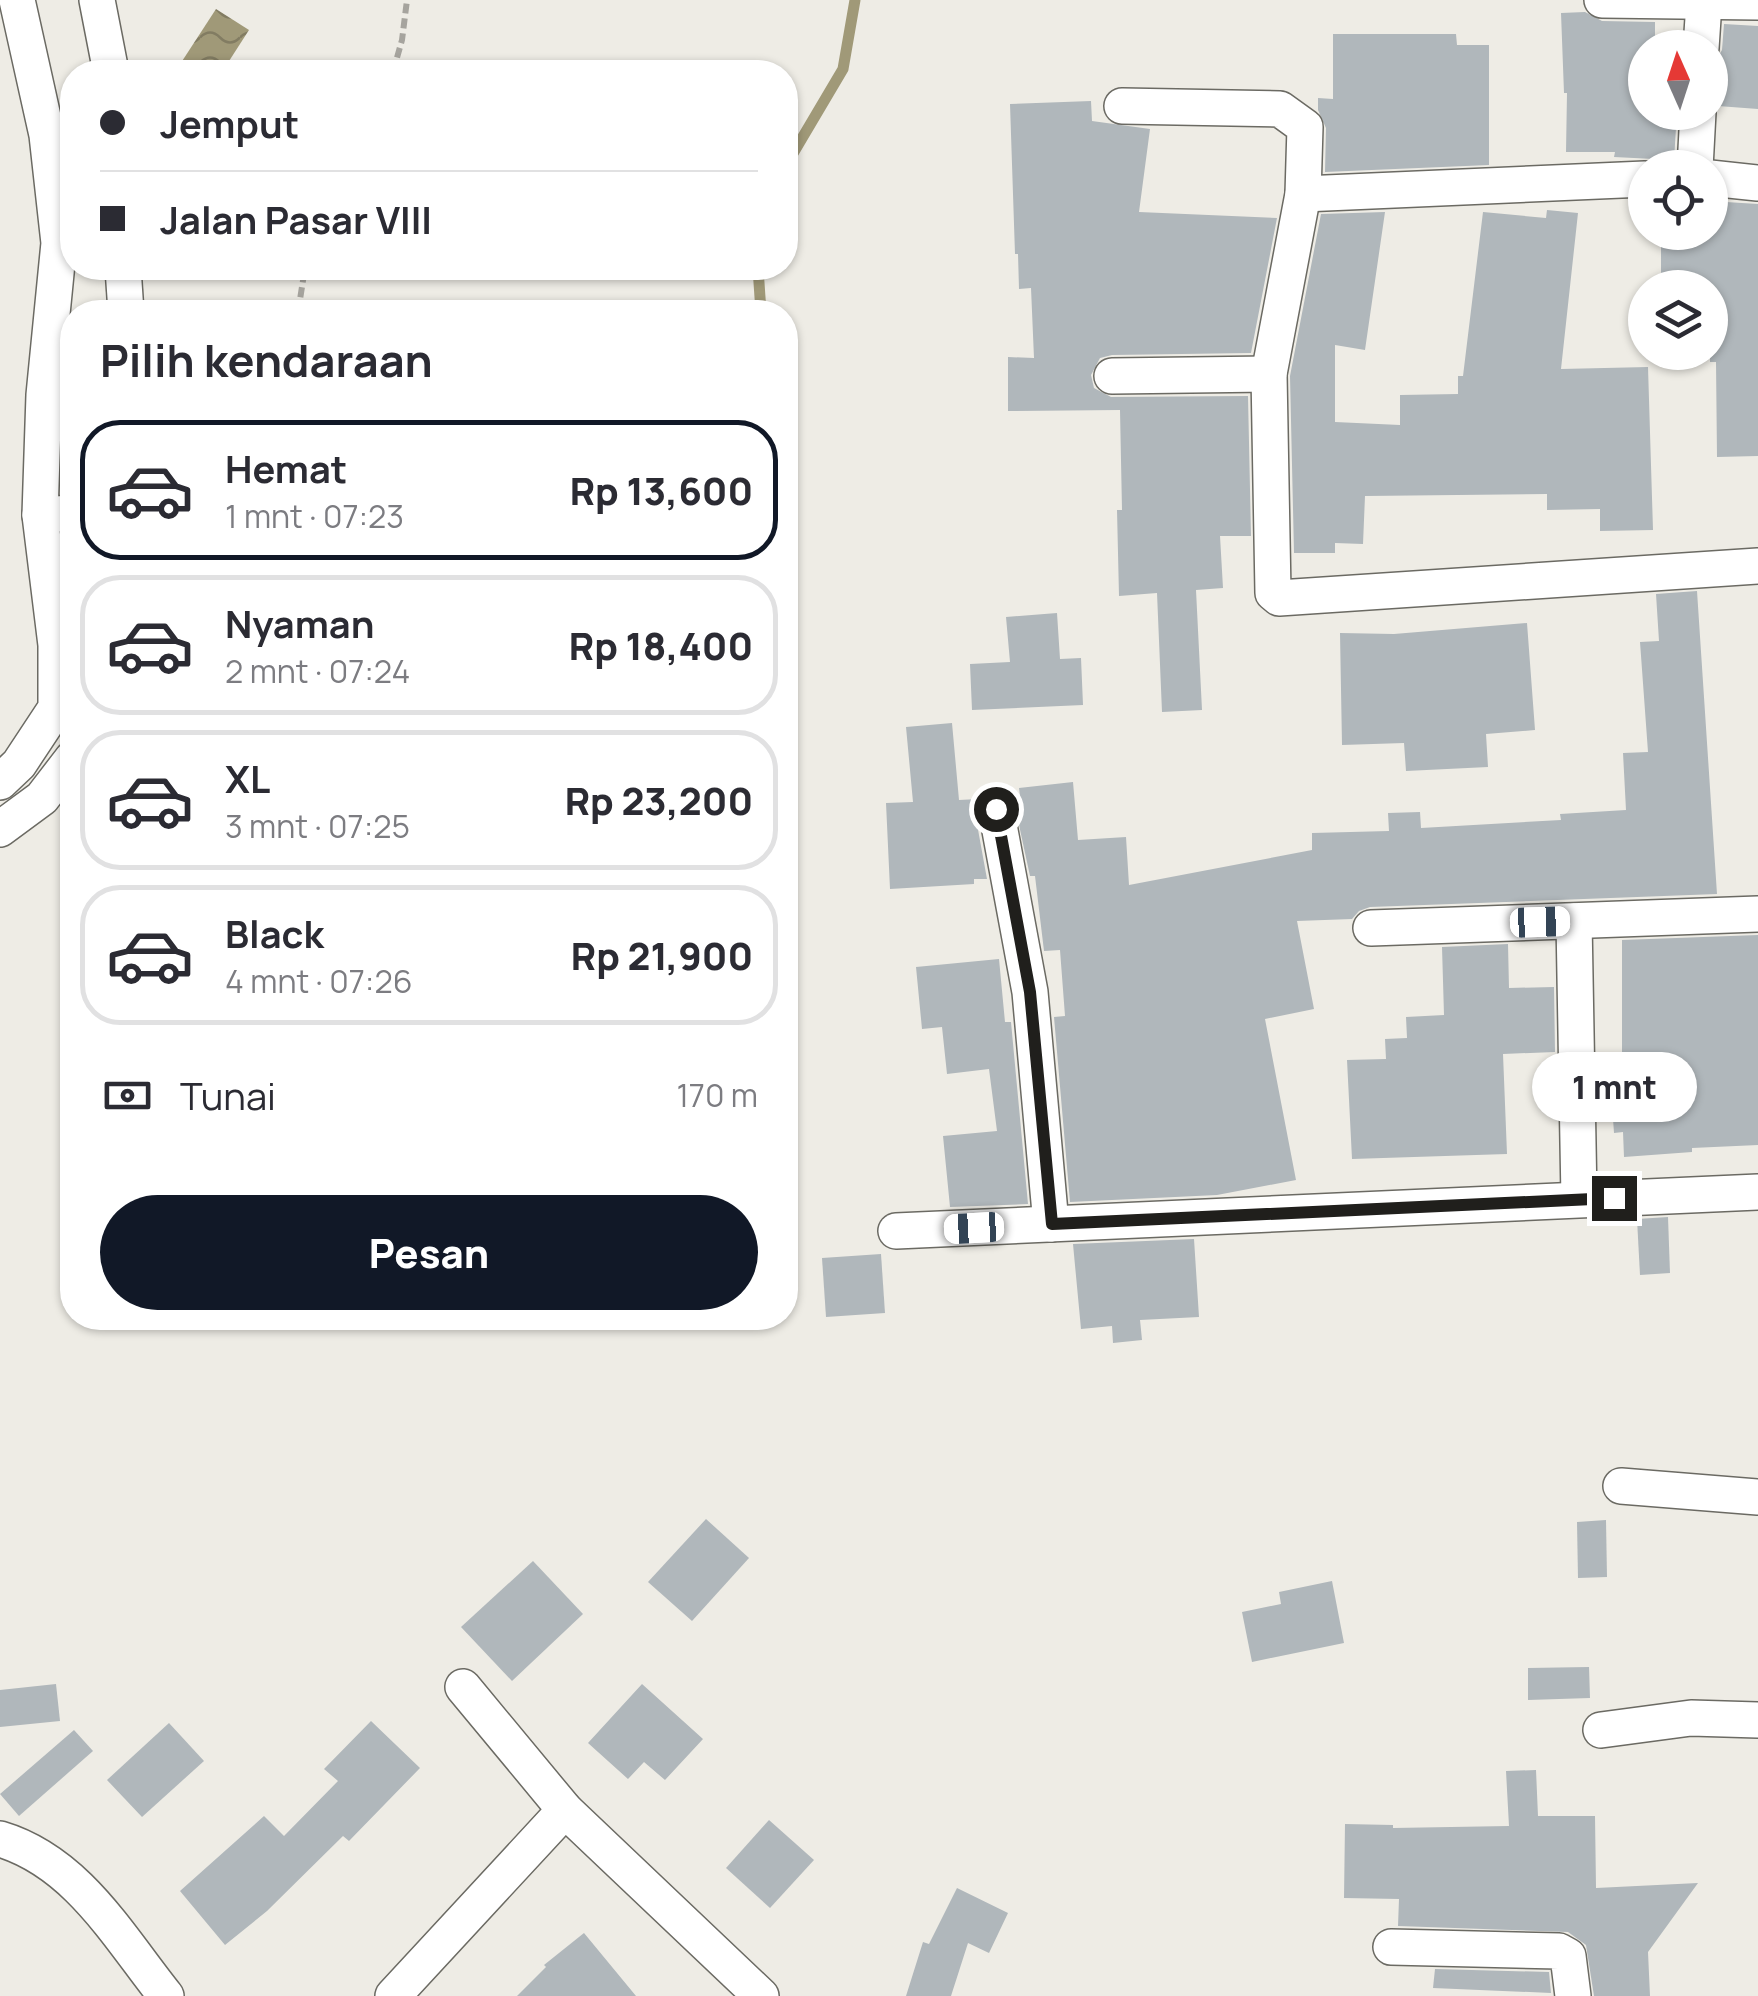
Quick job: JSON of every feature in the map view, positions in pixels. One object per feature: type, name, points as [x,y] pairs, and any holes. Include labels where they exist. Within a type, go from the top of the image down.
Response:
[{"type":"street","points":[[0,782],[19,764],[56,708],[56,514],[44,394],[59,243],[48,135],[17,0]]},
{"type":"street","points":[[97,0],[109,60]]},
{"type":"street","points":[[1602,0],[1758,2]]},
{"type":"street","points":[[1702,30],[1704,3]]},
{"type":"street","points":[[1122,106],[1280,110],[1305,127],[1303,194],[1269,374],[1273,594],[1279,598],[1758,566]]},
{"type":"street","points":[[1303,194],[1628,179]]},
{"type":"street","points":[[1728,180],[1758,183]]},
{"type":"street","points":[[1112,376],[1269,374]]},
{"type":"street","points":[[0,830],[42,798],[60,775]]},
{"type":"street","points":[[996,809],[1030,992],[1052,1224]]},
{"type":"street","points":[[1372,928],[1758,914]]},
{"type":"street","points":[[1574,921],[1579,1199]]},
{"type":"street","points":[[896,1231],[1758,1192]]},
{"type":"street","points":[[1621,1486],[1758,1497]]},
{"type":"street","points":[[463,1688],[566,1810],[761,1996]]},
{"type":"street","points":[[1601,1730],[1691,1718],[1758,1720]]},
{"type":"street","points":[[392,1996],[566,1810]]},
{"type":"street","points":[[0,1839],[42,1856],[74,1881],[166,1996]]},
{"type":"street","points":[[1391,1946],[1558,1952],[1568,1956],[1573,1996]]},
{"type":"path","points":[[396,60],[407,0]]},
{"type":"water","points":[[216,9],[249,30],[230,60],[183,60]]},
{"type":"building","points":[[1585,12],[1602,21],[1655,22],[1655,30],[1628,30],[1628,130],[1676,130],[1675,150],[1628,150],[1628,158],[1614,157],[1615,152],[1566,152],[1567,93],[1561,13]]},
{"type":"building","points":[[1724,24],[1758,26],[1758,109],[1728,107],[1728,30],[1724,30]]},
{"type":"building","points":[[1333,34],[1456,34],[1457,45],[1489,45],[1489,165],[1325,172],[1326,128],[1318,110],[1318,98],[1333,99]]},
{"type":"building","points":[[1091,101],[1092,121],[1150,129],[1139,212],[1277,218],[1251,353],[1112,355],[1100,358],[1091,375],[1094,388],[1111,397],[1248,396],[1251,536],[1220,536],[1223,588],[1196,590],[1202,710],[1162,712],[1157,593],[1119,596],[1120,410],[1008,411],[1008,357],[1034,358],[1031,288],[1019,289],[1015,254],[1010,104]]},
{"type":"building","points":[[1728,202],[1758,204],[1758,456],[1717,457],[1716,370],[1728,370],[1728,270],[1661,270],[1661,250],[1728,250]]},
{"type":"building","points":[[1547,210],[1578,213],[1561,369],[1648,370],[1653,530],[1600,531],[1600,509],[1547,510],[1547,494],[1365,496],[1363,544],[1335,543],[1335,553],[1294,553],[1290,376],[1321,214],[1385,212],[1365,350],[1335,345],[1335,422],[1400,425],[1400,395],[1458,394],[1483,212],[1546,218]]},
{"type":"building","points":[[1697,591],[1717,894],[1370,907],[1352,919],[1297,921],[1314,1009],[1265,1019],[1296,1180],[1217,1195],[1070,1202],[1054,1017],[1065,1016],[1060,950],[1044,951],[1035,876],[1030,876],[1013,797],[1020,796],[1019,788],[1073,782],[1078,840],[1126,837],[1129,885],[1312,850],[1312,833],[1389,831],[1388,813],[1420,812],[1421,828],[1561,820],[1560,814],[1626,810],[1623,753],[1648,752],[1640,642],[1659,641],[1656,594]]},
{"type":"building","points":[[1057,613],[1060,659],[1081,658],[1083,705],[972,710],[970,664],[1010,662],[1006,617]]},
{"type":"building","points":[[1527,623],[1535,730],[1486,734],[1488,767],[1406,771],[1404,743],[1342,745],[1340,633],[1394,634]]},
{"type":"building","points":[[952,723],[959,800],[978,799],[975,813],[987,879],[974,879],[974,884],[890,889],[886,803],[913,802],[906,727]]},
{"type":"building","points":[[1758,935],[1758,1145],[1624,1157],[1623,1132],[1614,1133],[1611,1090],[1622,1089],[1622,940]]},
{"type":"building","points":[[1508,944],[1509,988],[1554,987],[1555,1052],[1503,1054],[1507,1154],[1352,1159],[1347,1060],[1386,1059],[1385,1039],[1407,1038],[1406,1017],[1444,1015],[1442,947]]},
{"type":"building","points":[[999,959],[1005,1022],[1011,1022],[1028,1204],[950,1207],[943,1136],[997,1131],[989,1069],[947,1074],[942,1027],[922,1029],[916,967]]},
{"type":"building","points":[[1668,1217],[1670,1273],[1640,1275],[1637,1219]]},
{"type":"building","points":[[1194,1239],[1199,1317],[1140,1320],[1142,1340],[1113,1343],[1112,1326],[1081,1329],[1073,1244]]},
{"type":"building","points":[[881,1254],[885,1313],[826,1317],[822,1258]]},
{"type":"building","points":[[706,1519],[749,1558],[692,1621],[648,1582]]},
{"type":"building","points":[[1606,1520],[1607,1577],[1578,1578],[1577,1522]]},
{"type":"building","points":[[533,1561],[583,1614],[512,1681],[461,1627]]},
{"type":"building","points":[[1332,1581],[1344,1643],[1252,1662],[1242,1612],[1281,1604],[1279,1592]]},
{"type":"building","points":[[1589,1667],[1590,1698],[1528,1700],[1528,1668]]},
{"type":"building","points":[[56,1684],[60,1721],[0,1727],[0,1690]]},
{"type":"building","points":[[642,1684],[703,1739],[665,1780],[644,1762],[628,1779],[588,1743]]},
{"type":"building","points":[[371,1721],[420,1768],[349,1841],[343,1836],[267,1911],[225,1945],[180,1891],[264,1816],[284,1836],[338,1781],[324,1769]]},
{"type":"building","points":[[169,1723],[204,1761],[142,1817],[107,1780]]},
{"type":"building","points":[[74,1730],[93,1751],[19,1816],[0,1794]]},
{"type":"building","points":[[1536,1770],[1538,1816],[1595,1816],[1596,1888],[1698,1883],[1648,1952],[1650,1996],[1594,1996],[1586,1945],[1568,1932],[1398,1926],[1399,1899],[1344,1898],[1345,1824],[1393,1828],[1509,1826],[1506,1771]]},
{"type":"building","points":[[769,1820],[814,1860],[770,1908],[726,1868]]},
{"type":"building","points":[[957,1888],[1008,1913],[989,1953],[968,1943],[951,1996],[906,1996],[923,1942],[929,1944]]},
{"type":"building","points":[[584,1933],[636,1996],[517,1996],[544,1965]]},
{"type":"building","points":[[1435,1969],[1549,1972],[1551,1993],[1433,1988]]},
{"type":"waterway","points":[[798,145],[843,69],[855,0]]},
{"type":"waterway","points":[[759,280],[760,300]]},
{"type":"route","points":[[996,809],[1030,992],[1052,1224],[1614,1198]]}]
